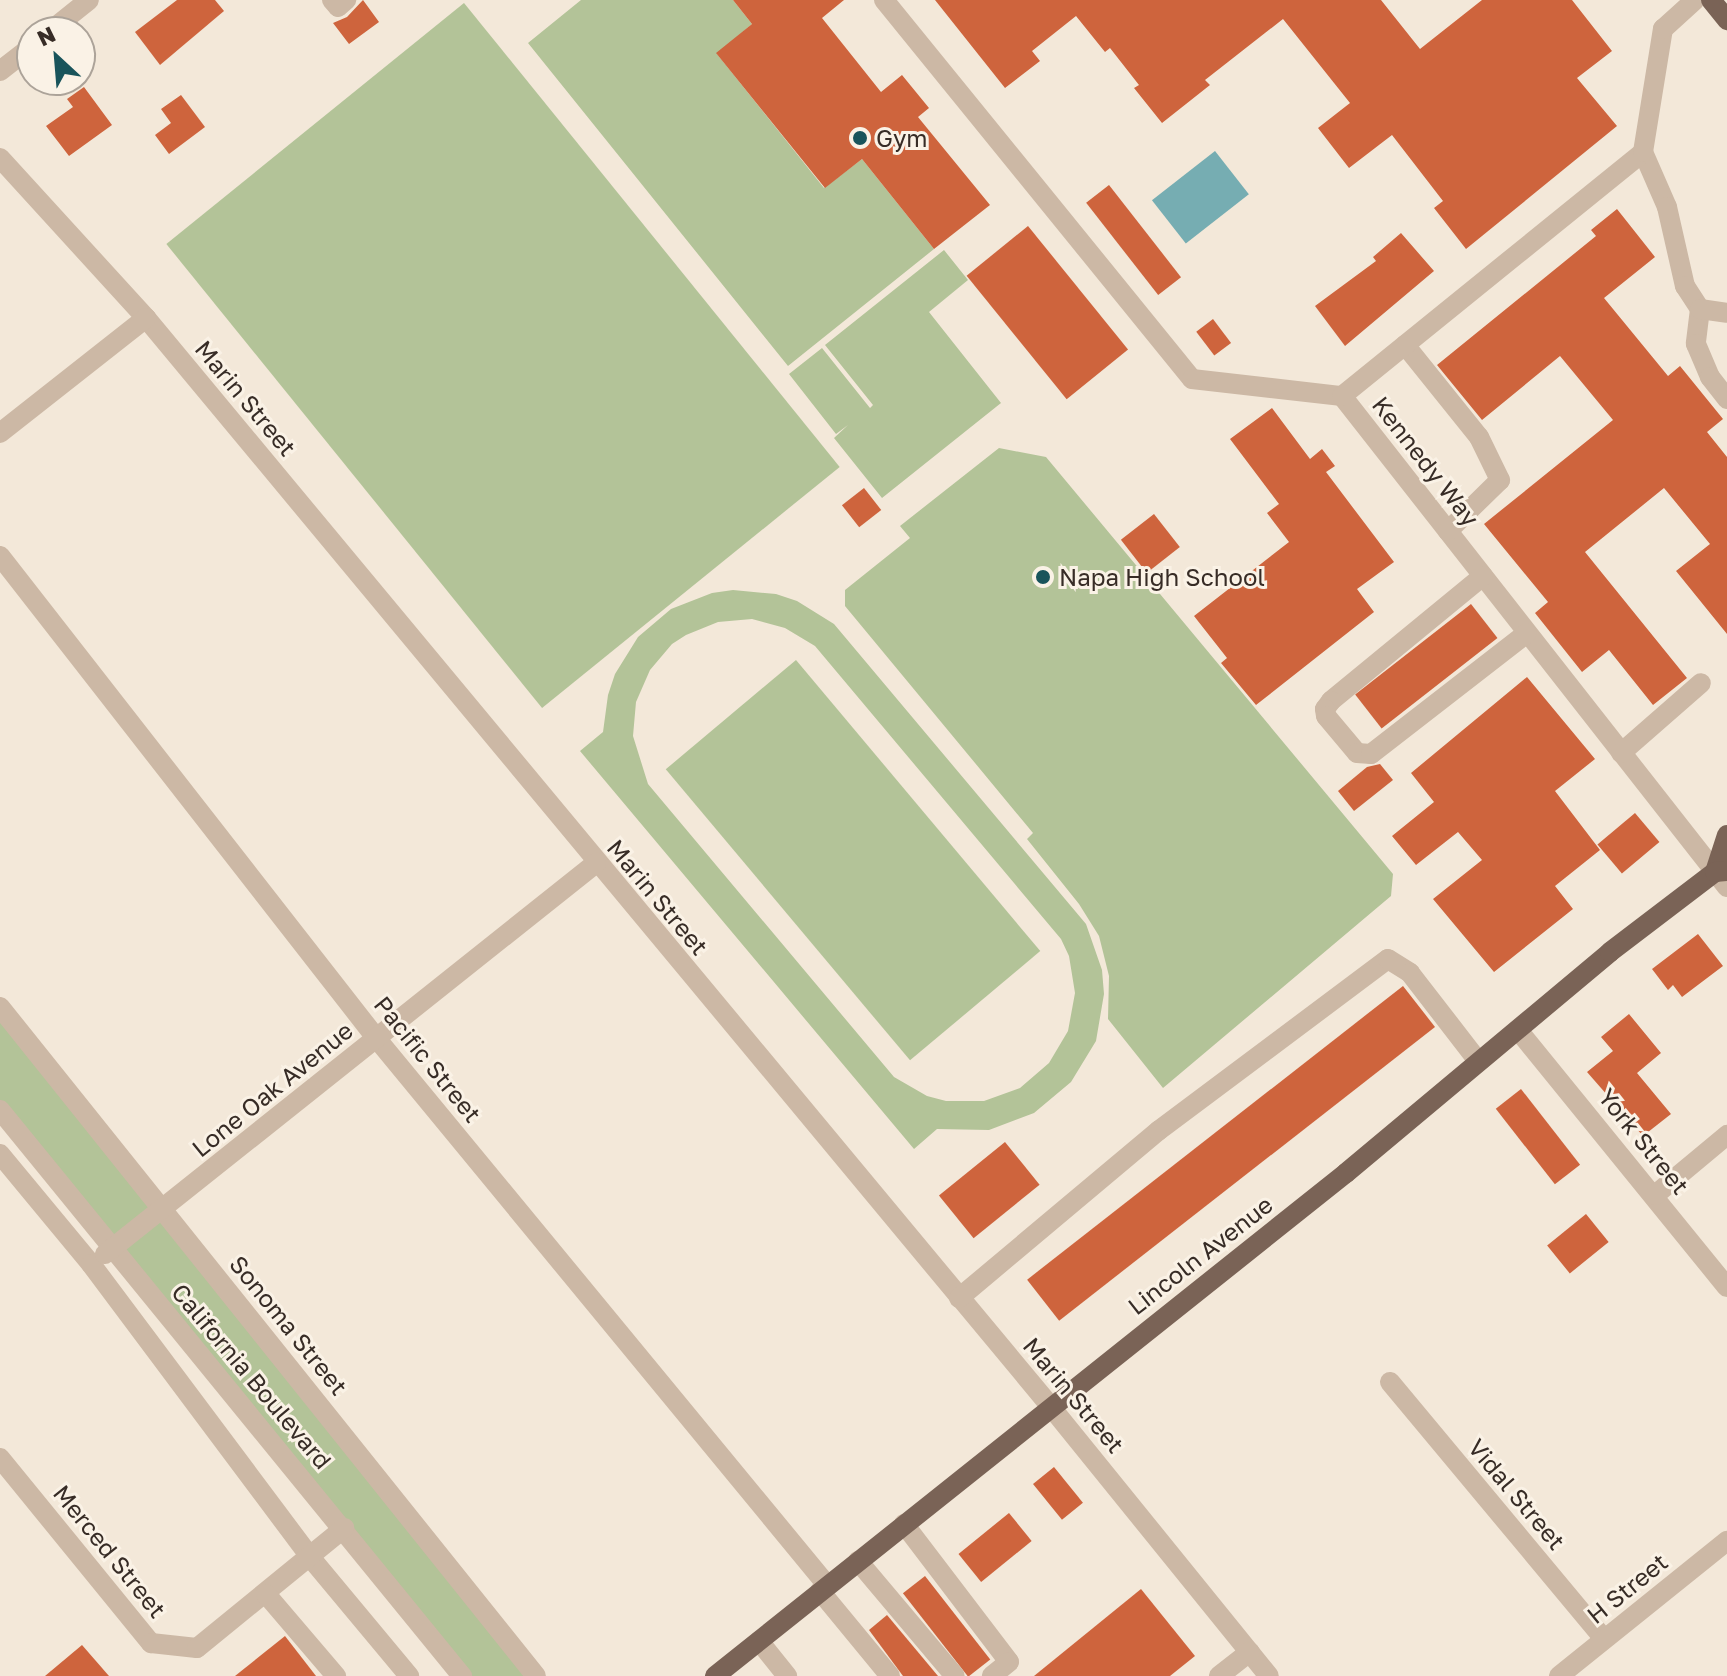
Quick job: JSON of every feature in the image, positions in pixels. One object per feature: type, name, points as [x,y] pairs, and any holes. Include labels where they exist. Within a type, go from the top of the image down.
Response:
[{"type":"main road","points":[[1711,0],[1727,20]]},
{"type":"main road","points":[[1723,877],[1727,835]]},
{"type":"main road","name":"Lincoln Avenue","points":[[723,1674],[824,1588],[1346,1173],[1610,952],[1723,877]]},
{"type":"street","points":[[69,16],[89,0]]},
{"type":"street","points":[[332,0],[338,7],[346,0]]},
{"type":"street","name":"Kennedy Way","points":[[884,0],[1192,379],[1342,396],[1621,753],[1723,877]]},
{"type":"street","points":[[1695,0],[1663,29],[1643,152],[1667,207],[1685,286],[1700,309],[1696,344],[1710,377],[1727,399]]},
{"type":"street","points":[[0,71],[16,58]]},
{"type":"street","points":[[1342,396],[1643,152]]},
{"type":"street","name":"Marin Street","points":[[0,158],[146,318],[1051,1407],[1269,1676]]},
{"type":"street","points":[[1700,309],[1727,313]]},
{"type":"street","points":[[0,433],[146,318]]},
{"type":"street","points":[[1405,345],[1479,437],[1500,480],[1448,531]]},
{"type":"street","name":"Pacific Street","points":[[0,556],[377,1039],[824,1588],[890,1676]]},
{"type":"street","points":[[1483,576],[1331,701],[1325,709],[1326,716],[1357,753],[1371,754],[1527,633]]},
{"type":"street","points":[[1621,753],[1701,683]]},
{"type":"street","name":"Lone Oak Avenue","points":[[91,1264],[596,863]]},
{"type":"street","points":[[959,1298],[1158,1131],[1388,959],[1410,973],[1478,1061]]},
{"type":"street","name":"Sonoma Street","points":[[0,1007],[536,1676]]},
{"type":"street","name":"York Street","points":[[1518,1030],[1727,1287]]},
{"type":"street","name":"California Boulevard","points":[[0,1110],[462,1676]]},
{"type":"street","points":[[1655,1195],[1727,1135]]},
{"type":"street","points":[[0,1154],[91,1264],[310,1557],[409,1676]]},
{"type":"street","name":"Vidal Street","points":[[1390,1382],[1604,1639]]},
{"type":"street","name":"Merced Street","points":[[0,1458],[151,1643],[197,1648],[344,1528]]},
{"type":"street","points":[[904,1524],[1009,1662],[992,1676]]},
{"type":"street","name":"H Street","points":[[1559,1676],[1727,1541]]},
{"type":"street","points":[[858,1561],[955,1676]]},
{"type":"street","points":[[266,1594],[336,1676]]},
{"type":"street","points":[[759,1641],[787,1676]]},
{"type":"street","points":[[1219,1676],[1250,1652]]},
{"type":"green space","points":[[581,0],[733,0],[752,24],[717,54],[824,188],[862,159],[934,249],[788,366],[528,43]]},
{"type":"green space","points":[[464,3],[840,467],[542,708],[166,244]]},
{"type":"green space","points":[[944,250],[968,280],[929,312],[1001,403],[882,498],[834,438],[848,425],[836,434],[789,374],[822,348],[870,408],[873,405],[825,345]]},
{"type":"green space","points":[[999,448],[1046,457],[1393,874],[1391,896],[1163,1088],[1108,1019],[1109,976],[1099,936],[1079,904],[1027,839],[1033,833],[845,606],[845,590],[910,538],[900,526]]},
{"type":"green space","points":[[733,590],[776,594],[797,601],[834,624],[1086,924],[1102,970],[1104,994],[1096,1041],[1071,1082],[1034,1113],[989,1130],[937,1129],[914,1149],[580,751],[603,732],[608,695],[615,674],[638,637],[671,609],[712,593]],"holes":[[[752,619],[785,628],[815,646],[1061,939],[1069,956],[1075,993],[1068,1031],[1049,1063],[1020,1088],[984,1101],[946,1101],[927,1096],[894,1077],[648,784],[633,736],[636,702],[650,670],[672,644],[718,622]]]},
{"type":"green space","points":[[796,660],[1040,951],[910,1060],[666,769]]},
{"type":"green space","points":[[0,1007],[536,1676],[462,1676],[0,1110]]},
{"type":"water","points":[[1215,151],[1249,194],[1186,244],[1152,200]]},
{"type":"building","points":[[177,0],[215,0],[224,11],[160,65],[135,32]]},
{"type":"building","points":[[363,0],[379,22],[349,44],[333,23],[347,17]]},
{"type":"building","name":"Gym","points":[[733,0],[844,0],[822,18],[881,92],[902,75],[929,108],[918,117],[990,205],[934,249],[862,159],[825,188],[716,53],[752,24]]},
{"type":"building","points":[[935,0],[1381,0],[1420,49],[1482,0],[1572,0],[1612,51],[1577,78],[1617,126],[1466,249],[1434,208],[1443,201],[1392,135],[1349,168],[1318,128],[1350,103],[1283,19],[1205,80],[1210,85],[1162,123],[1134,88],[1139,85],[1110,48],[1105,52],[1076,16],[1032,51],[1040,61],[1005,88]]},
{"type":"building","points":[[181,95],[205,127],[169,154],[155,135],[171,123],[161,109]]},
{"type":"building","points":[[71,96],[91,96],[112,125],[69,156],[46,126],[73,107],[67,99]]},
{"type":"building","points":[[1109,185],[1181,277],[1158,295],[1086,203]]},
{"type":"building","points":[[1617,209],[1655,257],[1604,298],[1668,376],[1680,366],[1723,419],[1707,432],[1727,457],[1727,634],[1676,571],[1710,544],[1664,488],[1585,552],[1687,678],[1653,705],[1609,650],[1582,672],[1535,613],[1548,602],[1484,524],[1613,420],[1560,356],[1482,420],[1437,365],[1596,236],[1591,230]]},
{"type":"building","points":[[1028,226],[1128,350],[1067,399],[967,276]]},
{"type":"building","points":[[1401,233],[1434,271],[1345,346],[1315,306],[1376,261],[1373,257]]},
{"type":"building","points":[[1213,319],[1231,343],[1214,356],[1196,332]]},
{"type":"building","points":[[1272,408],[1310,459],[1322,449],[1335,466],[1326,472],[1394,562],[1357,589],[1374,612],[1256,705],[1221,663],[1227,658],[1194,616],[1289,542],[1267,513],[1279,504],[1230,439]]},
{"type":"building","points":[[864,488],[881,510],[859,527],[842,505]]},
{"type":"building","points":[[1154,514],[1180,547],[1147,573],[1121,540]]},
{"type":"building","points":[[1471,604],[1497,638],[1382,728],[1355,695]]},
{"type":"building","points":[[1527,677],[1595,759],[1555,791],[1600,850],[1555,886],[1573,909],[1494,972],[1433,899],[1482,860],[1458,832],[1416,865],[1392,836],[1434,802],[1411,773]]},
{"type":"building","points":[[1380,764],[1393,780],[1354,811],[1338,791],[1367,767]]},
{"type":"building","points":[[1635,813],[1659,842],[1622,874],[1597,844]]},
{"type":"building","points":[[1698,934],[1723,966],[1682,997],[1673,985],[1668,990],[1652,969]]},
{"type":"building","points":[[1403,986],[1435,1027],[1059,1321],[1027,1280]]},
{"type":"building","points":[[1629,1014],[1661,1053],[1637,1073],[1671,1114],[1643,1136],[1587,1072],[1613,1051],[1601,1037]]},
{"type":"building","points":[[1521,1089],[1580,1165],[1555,1184],[1496,1109]]},
{"type":"building","points":[[1005,1142],[1040,1185],[974,1238],[939,1195]]},
{"type":"building","points":[[1586,1214],[1609,1242],[1570,1273],[1547,1245]]},
{"type":"building","points":[[1054,1467],[1083,1503],[1062,1520],[1033,1484]]},
{"type":"building","points":[[1009,1513],[1032,1541],[981,1582],[958,1554]]},
{"type":"building","points":[[925,1576],[990,1660],[968,1676],[903,1593]]},
{"type":"building","points":[[1141,1589],[1195,1656],[1170,1676],[1034,1676]]},
{"type":"building","points":[[887,1615],[938,1676],[903,1676],[869,1630]]},
{"type":"building","points":[[285,1636],[316,1676],[235,1676]]},
{"type":"building","points":[[82,1645],[109,1676],[45,1676]]},
{"type":"place","name":"Gym","points":[[860,138]]},
{"type":"place","name":"Napa High School","points":[[1043,577]]}]
